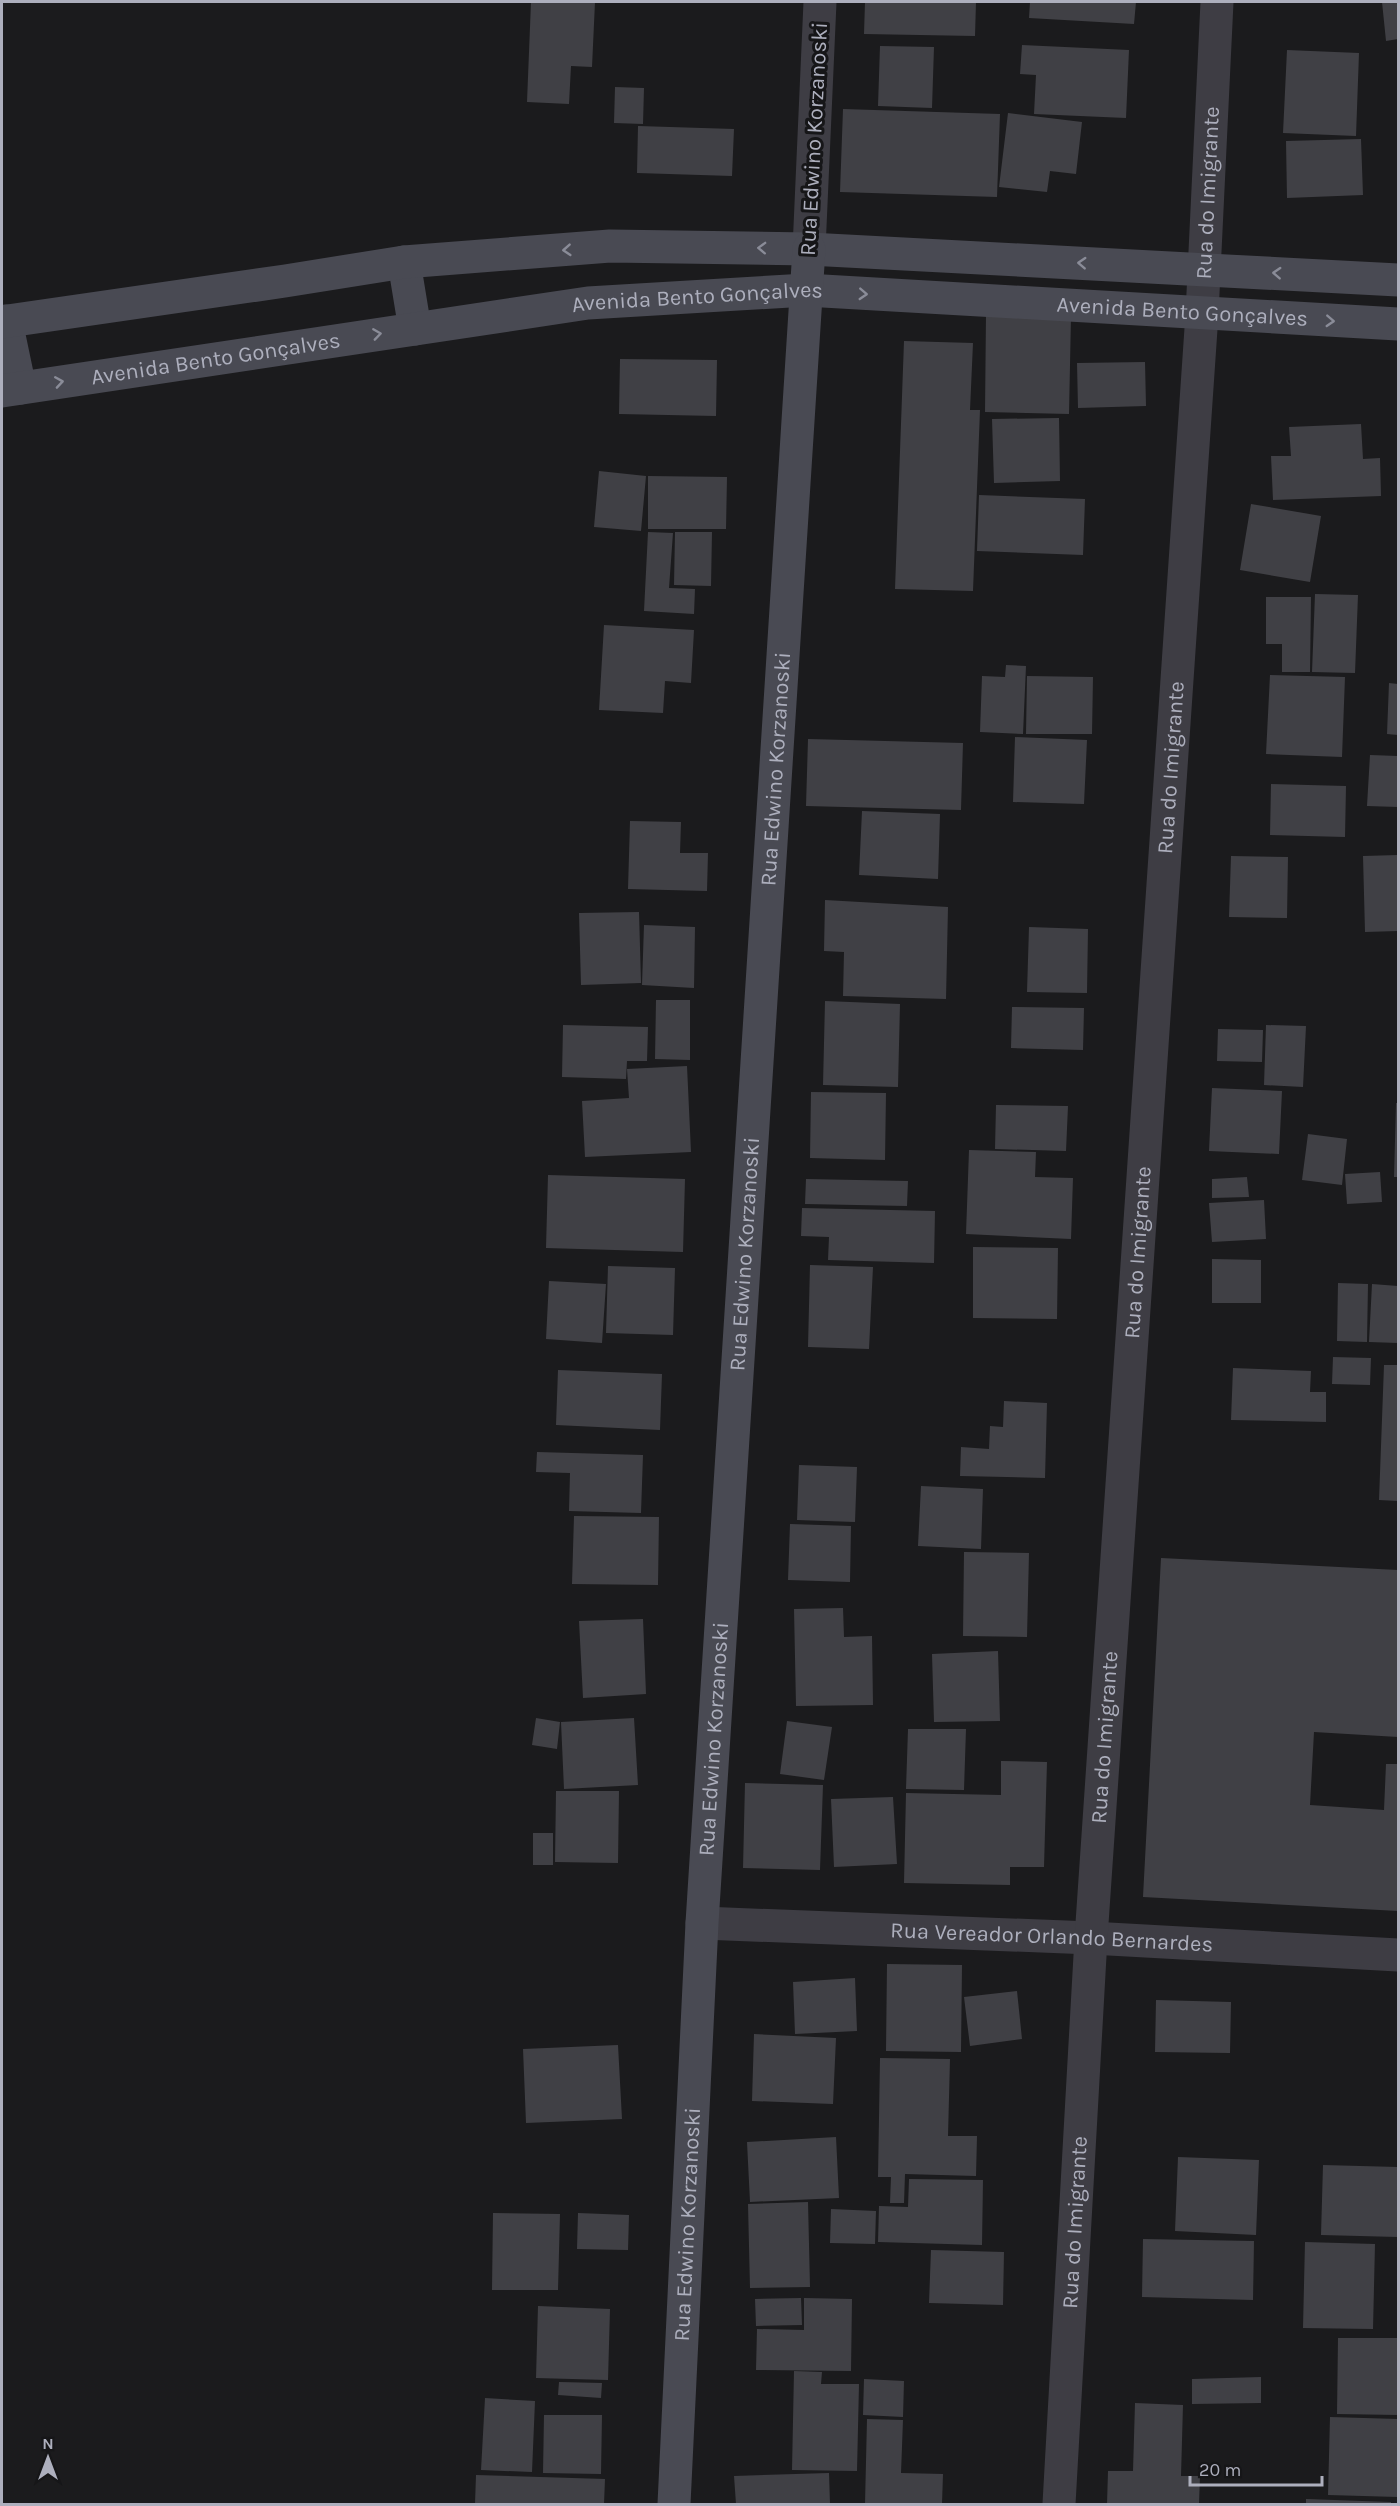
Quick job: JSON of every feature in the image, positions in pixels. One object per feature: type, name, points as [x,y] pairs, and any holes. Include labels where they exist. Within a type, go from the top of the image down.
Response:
[{"type":"main road","name":"Avenida Bento Gonçalves","points":[[4,321],[285,282],[404,262],[610,246],[809,249],[1398,280]]},
{"type":"main road","name":"Rua Edwino Korzanoski","points":[[674,2505],[702,1923],[809,249]]},
{"type":"main road","points":[[404,262],[415,329]]},
{"type":"main road","name":"Avenida Bento Gonçalves","points":[[11,389],[588,303],[806,290],[1398,324]]},
{"type":"main road","points":[[4,321],[11,389]]},
{"type":"street","name":"Rua Edwino Korzanoski","points":[[809,249],[820,2]]},
{"type":"street","name":"Rua do Imigrante","points":[[1059,2505],[1090,1938],[1202,314],[1217,2]]},
{"type":"street","name":"Rua Vereador Orlando Bernardes","points":[[702,1923],[1090,1938],[1398,1955]]},
{"type":"building","points":[[531,2],[595,2],[592,67],[571,66],[569,104],[527,102]]},
{"type":"building","points":[[865,2],[976,2],[975,36],[864,34]]},
{"type":"building","points":[[1030,2],[1136,2],[1134,24],[1029,18]]},
{"type":"building","points":[[1382,2],[1398,2],[1398,39],[1386,41]]},
{"type":"building","points":[[1022,45],[1129,50],[1126,118],[1034,114],[1036,75],[1020,74]]},
{"type":"building","points":[[880,46],[934,47],[932,108],[878,106]]},
{"type":"building","points":[[1287,50],[1359,53],[1356,136],[1283,133]]},
{"type":"building","points":[[615,87],[644,88],[643,124],[614,123]]},
{"type":"building","points":[[843,109],[1000,114],[997,197],[840,192]]},
{"type":"building","points":[[1008,113],[1082,122],[1076,174],[1050,171],[1047,192],[999,187]]},
{"type":"building","points":[[638,126],[734,129],[732,176],[637,173]]},
{"type":"building","points":[[1361,139],[1363,195],[1287,198],[1286,141]]},
{"type":"building","points":[[986,314],[1071,316],[1069,414],[985,412]]},
{"type":"building","points":[[904,341],[973,343],[970,410],[980,410],[973,591],[895,589]]},
{"type":"building","points":[[620,359],[717,360],[716,416],[619,414]]},
{"type":"building","points":[[1145,362],[1146,406],[1078,408],[1077,363]]},
{"type":"building","points":[[1059,418],[1060,481],[994,483],[992,419]]},
{"type":"building","points":[[1361,424],[1363,459],[1380,458],[1381,496],[1273,500],[1271,456],[1291,456],[1289,427]]},
{"type":"building","points":[[599,471],[646,476],[641,531],[594,527]]},
{"type":"building","points":[[648,476],[727,477],[726,529],[648,529]]},
{"type":"building","points":[[979,495],[1085,499],[1083,555],[977,551]]},
{"type":"building","points":[[1251,504],[1321,516],[1310,582],[1240,570]]},
{"type":"building","points":[[648,532],[673,533],[669,588],[695,589],[694,614],[644,611]]},
{"type":"building","points":[[675,532],[712,532],[711,586],[674,585]]},
{"type":"building","points":[[1315,594],[1358,595],[1355,673],[1312,672]]},
{"type":"building","points":[[1266,597],[1311,597],[1310,672],[1282,672],[1282,644],[1266,644]]},
{"type":"building","points":[[604,625],[694,630],[691,683],[665,681],[663,713],[599,710]]},
{"type":"building","points":[[1006,665],[1026,666],[1023,734],[980,732],[982,676],[1005,677]]},
{"type":"building","points":[[1270,675],[1345,677],[1342,757],[1266,754]]},
{"type":"building","points":[[1027,676],[1093,677],[1092,734],[1026,734]]},
{"type":"building","points":[[1389,683],[1398,684],[1398,735],[1387,734]]},
{"type":"building","points":[[1015,737],[1087,740],[1084,804],[1013,802]]},
{"type":"building","points":[[808,739],[963,743],[961,810],[806,806]]},
{"type":"building","points":[[1370,755],[1398,756],[1398,807],[1367,806]]},
{"type":"building","points":[[1271,784],[1346,786],[1345,837],[1270,835]]},
{"type":"building","points":[[862,811],[940,814],[938,879],[859,875]]},
{"type":"building","points":[[630,821],[681,822],[680,853],[708,853],[707,891],[628,889]]},
{"type":"building","points":[[1398,855],[1398,931],[1365,932],[1363,856]]},
{"type":"building","points":[[1231,856],[1288,857],[1287,918],[1229,917]]},
{"type":"building","points":[[825,900],[948,907],[946,999],[843,996],[844,952],[824,951]]},
{"type":"building","points":[[639,912],[641,983],[581,985],[579,913]]},
{"type":"building","points":[[644,925],[695,927],[694,988],[642,985]]},
{"type":"building","points":[[1029,927],[1088,929],[1087,993],[1027,992]]},
{"type":"building","points":[[656,1000],[690,1000],[690,1060],[655,1059]]},
{"type":"building","points":[[825,1001],[900,1004],[898,1087],[823,1085]]},
{"type":"building","points":[[1012,1007],[1084,1008],[1083,1050],[1011,1048]]},
{"type":"building","points":[[563,1025],[648,1027],[647,1061],[627,1061],[626,1079],[562,1077]]},
{"type":"building","points":[[1266,1025],[1306,1026],[1303,1087],[1264,1085]]},
{"type":"building","points":[[1218,1029],[1263,1030],[1262,1062],[1217,1061]]},
{"type":"building","points":[[687,1066],[691,1152],[585,1157],[582,1101],[629,1098],[627,1069]]},
{"type":"building","points":[[1212,1088],[1282,1091],[1279,1154],[1209,1151]]},
{"type":"building","points":[[811,1092],[886,1093],[885,1160],[810,1158]]},
{"type":"building","points":[[1396,1103],[1398,1103],[1398,1177],[1394,1177]]},
{"type":"building","points":[[996,1105],[1068,1106],[1066,1151],[995,1149]]},
{"type":"building","points":[[1308,1134],[1347,1139],[1342,1185],[1302,1180]]},
{"type":"building","points":[[969,1150],[1036,1152],[1035,1177],[1073,1178],[1071,1239],[966,1234]]},
{"type":"building","points":[[1380,1172],[1382,1202],[1347,1204],[1345,1174]]},
{"type":"building","points":[[548,1175],[685,1179],[683,1252],[546,1248]]},
{"type":"building","points":[[1247,1177],[1249,1197],[1212,1198],[1212,1179]]},
{"type":"building","points":[[806,1179],[908,1181],[907,1206],[805,1204]]},
{"type":"building","points":[[1264,1200],[1266,1239],[1212,1242],[1209,1203]]},
{"type":"building","points":[[802,1208],[935,1211],[934,1263],[828,1260],[829,1237],[801,1236]]},
{"type":"building","points":[[973,1247],[1058,1248],[1057,1319],[973,1318]]},
{"type":"building","points":[[1212,1259],[1261,1260],[1261,1303],[1212,1303]]},
{"type":"building","points":[[810,1265],[873,1267],[869,1349],[808,1347]]},
{"type":"building","points":[[608,1266],[675,1268],[673,1335],[606,1333]]},
{"type":"building","points":[[549,1281],[606,1284],[602,1343],[546,1339]]},
{"type":"building","points":[[1338,1283],[1368,1284],[1367,1342],[1337,1341]]},
{"type":"building","points":[[1372,1284],[1398,1286],[1398,1343],[1369,1342]]},
{"type":"building","points":[[1333,1357],[1371,1358],[1370,1385],[1332,1384]]},
{"type":"building","points":[[1384,1365],[1398,1365],[1398,1501],[1379,1500]]},
{"type":"building","points":[[1233,1368],[1311,1371],[1310,1392],[1326,1392],[1326,1422],[1231,1420]]},
{"type":"building","points":[[558,1370],[662,1374],[660,1430],[556,1425]]},
{"type":"building","points":[[1004,1401],[1047,1403],[1045,1478],[960,1476],[961,1447],[989,1449],[990,1426],[1003,1427]]},
{"type":"building","points":[[537,1452],[643,1455],[641,1513],[569,1511],[570,1473],[536,1472]]},
{"type":"building","points":[[799,1465],[857,1467],[855,1522],[797,1520]]},
{"type":"building","points":[[921,1486],[983,1489],[981,1549],[918,1546]]},
{"type":"building","points":[[574,1516],[659,1517],[658,1585],[572,1584]]},
{"type":"building","points":[[790,1524],[851,1526],[850,1582],[788,1580]]},
{"type":"building","points":[[964,1552],[1029,1553],[1027,1637],[963,1636]]},
{"type":"building","points":[[1161,1558],[1398,1570],[1398,1737],[1314,1732],[1310,1805],[1384,1810],[1386,1764],[1398,1764],[1398,1911],[1143,1897]]},
{"type":"building","points":[[843,1608],[844,1637],[872,1636],[873,1705],[796,1706],[794,1609]]},
{"type":"building","points":[[643,1619],[646,1694],[583,1698],[579,1621]]},
{"type":"building","points":[[998,1651],[1000,1721],[934,1722],[932,1654]]},
{"type":"building","points":[[536,1718],[560,1722],[557,1749],[532,1745]]},
{"type":"building","points":[[634,1718],[638,1785],[564,1789],[561,1722]]},
{"type":"building","points":[[787,1721],[832,1727],[824,1780],[780,1774]]},
{"type":"building","points":[[908,1729],[966,1729],[964,1790],[906,1789]]},
{"type":"building","points":[[1001,1761],[1047,1762],[1044,1867],[1010,1867],[1010,1885],[904,1883],[906,1793],[1001,1795]]},
{"type":"building","points":[[745,1783],[823,1785],[820,1870],[743,1868]]},
{"type":"building","points":[[556,1791],[619,1791],[618,1863],[555,1862]]},
{"type":"building","points":[[893,1797],[897,1864],[834,1867],[831,1799]]},
{"type":"building","points":[[533,1833],[553,1833],[553,1865],[533,1865]]},
{"type":"building","points":[[887,1964],[962,1965],[961,2052],[886,2051]]},
{"type":"building","points":[[855,1978],[857,2031],[795,2034],[793,1982]]},
{"type":"building","points":[[1017,1991],[1022,2039],[970,2046],[964,1997]]},
{"type":"building","points":[[1156,2000],[1231,2002],[1230,2053],[1155,2052]]},
{"type":"building","points":[[754,2034],[836,2038],[833,2104],[752,2101]]},
{"type":"building","points":[[618,2045],[622,2119],[526,2123],[523,2049]]},
{"type":"building","points":[[880,2058],[950,2059],[948,2136],[977,2136],[976,2176],[905,2174],[904,2203],[890,2203],[891,2177],[878,2177]]},
{"type":"building","points":[[836,2137],[839,2198],[750,2202],[747,2142]]},
{"type":"building","points":[[1178,2157],[1259,2160],[1256,2235],[1175,2231]]},
{"type":"building","points":[[1323,2165],[1398,2167],[1398,2237],[1321,2235]]},
{"type":"building","points":[[909,2179],[983,2180],[982,2245],[878,2242],[879,2206],[908,2207]]},
{"type":"building","points":[[808,2202],[810,2287],[750,2288],[748,2204]]},
{"type":"building","points":[[831,2209],[876,2211],[875,2244],[830,2243]]},
{"type":"building","points":[[493,2213],[560,2214],[558,2290],[492,2290]]},
{"type":"building","points":[[578,2213],[629,2215],[628,2250],[577,2249]]},
{"type":"building","points":[[1143,2239],[1254,2241],[1253,2300],[1142,2297]]},
{"type":"building","points":[[1305,2242],[1375,2244],[1373,2329],[1303,2328]]},
{"type":"building","points":[[931,2250],[1004,2252],[1003,2305],[929,2303]]},
{"type":"building","points":[[801,2298],[802,2325],[756,2326],[755,2299]]},
{"type":"building","points":[[804,2298],[852,2299],[851,2371],[756,2370],[757,2329],[804,2330]]},
{"type":"building","points":[[538,2306],[610,2309],[608,2380],[536,2378]]},
{"type":"building","points":[[1338,2338],[1398,2338],[1398,2415],[1337,2414]]},
{"type":"building","points":[[794,2371],[822,2372],[821,2384],[859,2384],[857,2471],[792,2470]]},
{"type":"building","points":[[1261,2377],[1261,2403],[1192,2404],[1192,2379]]},
{"type":"building","points":[[864,2379],[904,2381],[903,2417],[863,2415]]},
{"type":"building","points":[[559,2382],[602,2383],[601,2398],[558,2395]]},
{"type":"building","points":[[485,2398],[535,2401],[532,2472],[481,2470]]},
{"type":"building","points":[[1135,2403],[1183,2405],[1181,2476],[1200,2476],[1199,2504],[1107,2504],[1108,2471],[1133,2471]]},
{"type":"building","points":[[544,2415],[602,2415],[601,2474],[543,2473]]},
{"type":"building","points":[[1330,2417],[1398,2419],[1398,2497],[1328,2495]]},
{"type":"building","points":[[867,2419],[903,2420],[901,2473],[943,2474],[942,2504],[865,2504]]},
{"type":"building","points":[[829,2473],[830,2504],[736,2504],[734,2476]]},
{"type":"building","points":[[476,2475],[605,2479],[604,2504],[475,2504]]},
{"type":"building","points":[[1306,2499],[1391,2502],[1391,2504],[1306,2504]]}]
